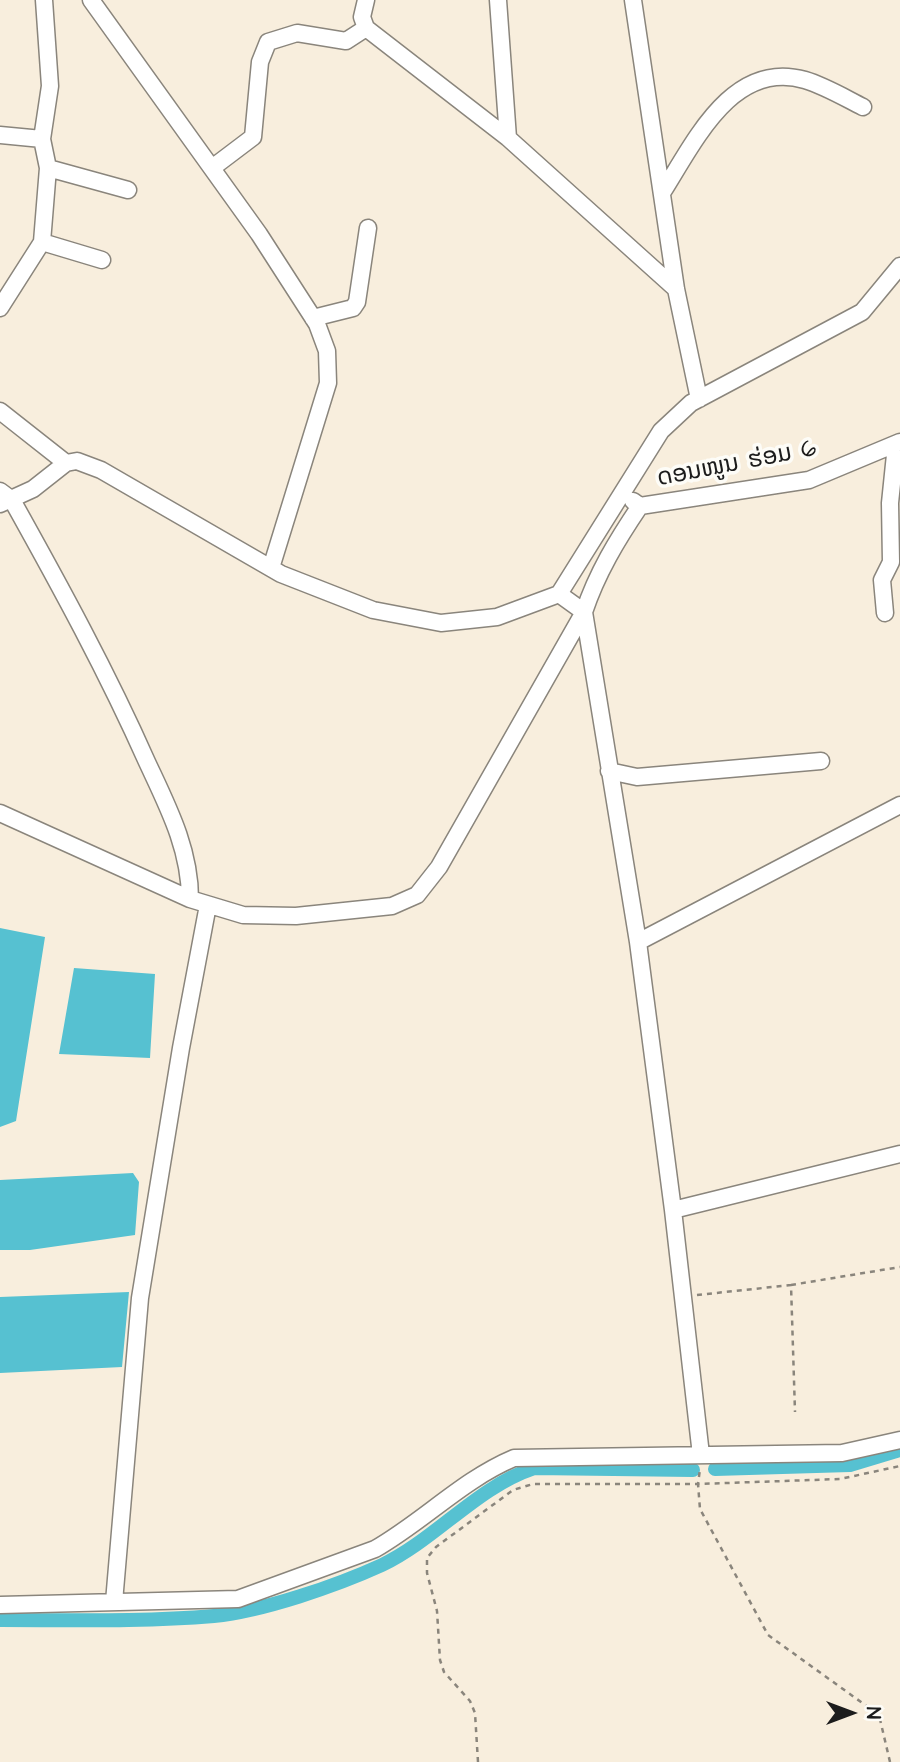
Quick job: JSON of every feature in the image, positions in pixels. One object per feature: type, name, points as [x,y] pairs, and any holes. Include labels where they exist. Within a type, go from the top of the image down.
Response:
[{"type":"street","points":[[0,308],[42,242],[48,168],[42,139],[50,86],[44,0]]},
{"type":"street","points":[[91,0],[212,168],[313,318],[327,351],[328,383],[271,568]]},
{"type":"street","points":[[366,0],[362,17],[366,27],[508,138],[676,289]]},
{"type":"street","points":[[498,0],[508,138]]},
{"type":"street","points":[[633,0],[676,289],[699,399]]},
{"type":"street","points":[[212,168],[253,137],[260,61],[268,42],[297,33],[346,41],[366,27]]},
{"type":"street","points":[[662,193],[723,104],[750,83],[772,75],[805,80],[863,107]]},
{"type":"street","points":[[0,135],[42,139]]},
{"type":"street","points":[[48,168],[128,190]]},
{"type":"street","points":[[313,318],[353,307],[357,302],[368,229]]},
{"type":"street","points":[[42,242],[102,260]]},
{"type":"street","points":[[191,899],[187,854],[110,679],[4,498],[33,489],[66,463],[77,461],[101,470],[271,568],[373,610],[441,623],[497,617],[559,594],[661,431],[699,399],[862,312],[900,266]]},
{"type":"street","points":[[0,411],[66,463]]},
{"type":"street","points":[[885,613],[882,580],[892,551],[890,503],[898,443]]},
{"type":"street","name":"ດອນໜູນ ຮ່ອມ 6","points":[[622,494],[640,506],[809,480],[898,443]]},
{"type":"street","points":[[0,813],[191,899],[243,915],[296,916],[392,906],[418,895],[439,867],[584,612],[594,583],[618,538],[640,506]]},
{"type":"street","points":[[559,594],[584,612],[638,942],[701,1455]]},
{"type":"street","points":[[609,771],[637,777],[821,761]]},
{"type":"street","points":[[638,942],[900,805]]},
{"type":"street","points":[[114,1602],[140,1298],[181,1048],[208,905]]},
{"type":"street","points":[[673,1210],[900,1154]]},
{"type":"street","points":[[0,1605],[238,1599],[350,1560],[396,1537],[484,1471],[514,1458],[842,1452],[900,1440]]},
{"type":"path","points":[[683,1297],[791,1285],[900,1267]]},
{"type":"path","points":[[791,1285],[795,1412]]},
{"type":"path","points":[[701,1455],[699,1509],[768,1635],[879,1716],[890,1762]]},
{"type":"path","points":[[478,1762],[475,1713],[470,1701],[444,1672],[440,1660],[438,1611],[427,1573],[427,1559],[436,1547],[513,1490],[533,1484],[698,1484],[840,1479],[867,1476],[900,1466]]},
{"type":"water","points":[[0,928],[45,937],[16,1121],[0,1127]]},
{"type":"water","points":[[74,968],[155,974],[150,1058],[59,1054]]},
{"type":"water","points":[[133,1173],[139,1182],[135,1235],[30,1250],[0,1250],[0,1180]]},
{"type":"water","points":[[129,1292],[122,1367],[0,1373],[0,1297]]},
{"type":"waterway","points":[[715,1469],[850,1465],[900,1450]]},
{"type":"waterway","points":[[0,1620],[161,1619],[214,1616],[254,1609],[322,1589],[382,1565],[421,1542],[475,1500],[513,1477],[534,1468],[693,1470]]}]
